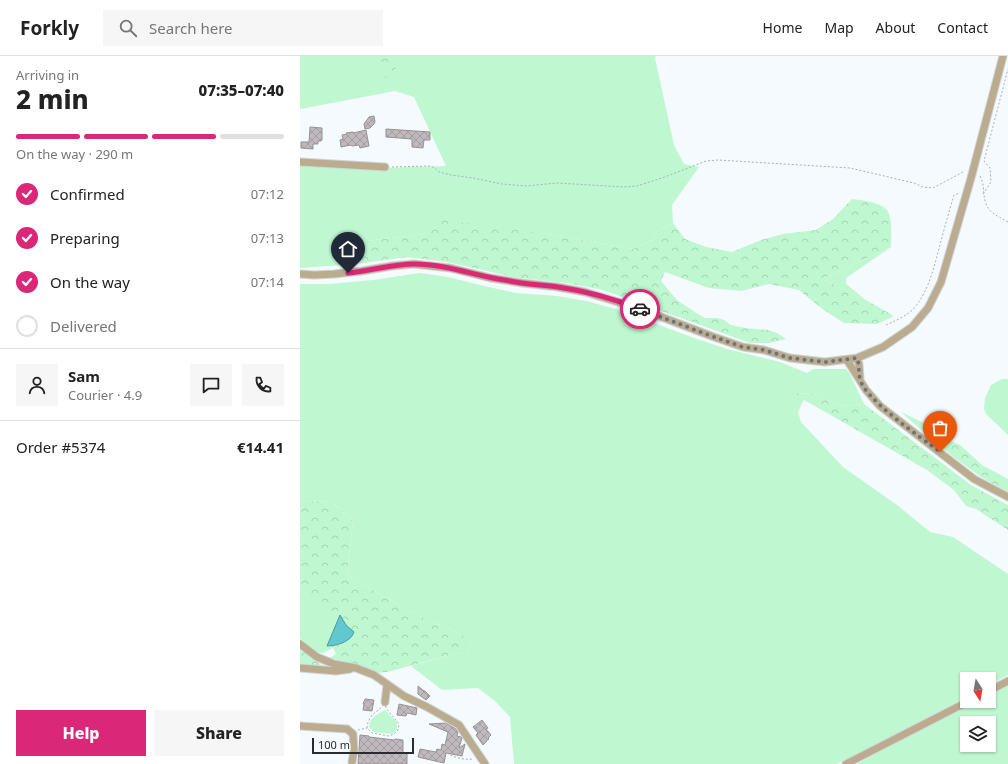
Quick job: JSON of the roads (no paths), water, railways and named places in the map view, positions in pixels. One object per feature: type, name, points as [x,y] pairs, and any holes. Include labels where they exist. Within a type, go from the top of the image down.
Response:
[{"type":"street","points":[[300,274],[314,275],[341,273],[414,264],[450,268],[499,279],[590,293],[638,308],[743,347],[764,350],[790,358],[825,362],[857,358],[883,347],[912,327],[928,308],[941,282],[1004,56]]},
{"type":"street","points":[[300,162],[385,166]]},
{"type":"street","points":[[857,358],[860,380]]},
{"type":"street","points":[[847,360],[866,390],[880,406],[974,479],[1008,497]]},
{"type":"street","points":[[300,644],[317,657],[334,664],[356,668],[374,675],[404,696],[460,725],[484,761]]},
{"type":"street","points":[[300,668],[336,671],[356,668]]},
{"type":"street","points":[[996,687],[1008,681]]},
{"type":"street","points":[[385,702],[387,685]]},
{"type":"street","points":[[846,764],[960,706]]},
{"type":"street","points":[[300,726],[347,729],[353,734],[354,751],[352,762]]},
{"type":"water","points":[[340,615],[346,625],[354,632],[347,641],[327,646]]}]
